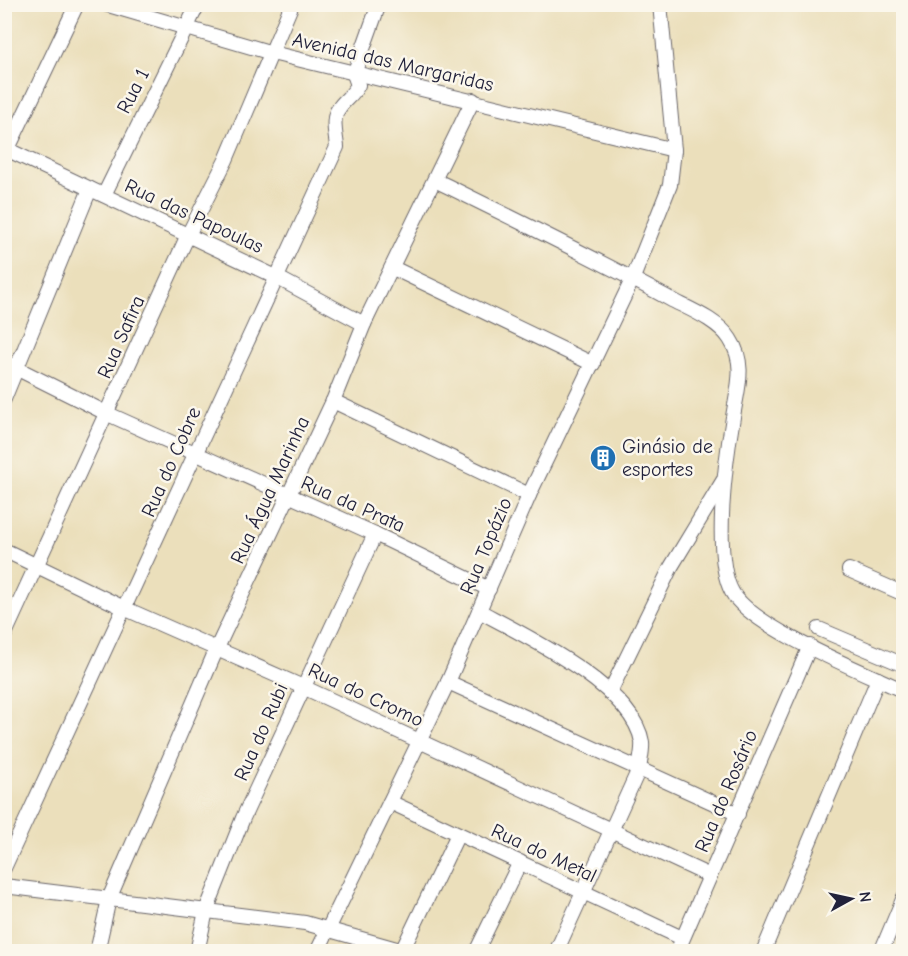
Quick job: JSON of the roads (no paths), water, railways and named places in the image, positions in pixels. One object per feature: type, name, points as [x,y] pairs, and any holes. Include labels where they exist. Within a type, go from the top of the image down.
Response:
[{"type":"street","points":[[6,152],[77,4]]},
{"type":"street","name":"Rua 1","points":[[104,195],[198,4]]},
{"type":"street","name":"Rua Safira","points":[[4,636],[108,414],[188,235],[226,160],[292,4]]},
{"type":"street","points":[[354,74],[379,4]]},
{"type":"street","name":"Rua Topázio","points":[[318,951],[448,682],[530,495],[633,278],[670,185],[674,150],[660,4]]},
{"type":"street","name":"Avenida das Margaridas","points":[[109,5],[272,53],[674,150]]},
{"type":"street","name":"Rua do Cobre","points":[[4,868],[126,609],[337,147],[337,109],[352,96],[358,85],[354,74]]},
{"type":"street","name":"Rua Água Marinha","points":[[97,951],[109,899],[218,648],[333,401],[364,324],[473,100]]},
{"type":"street","name":"Rua das Papoulas","points":[[6,152],[104,195],[276,277],[364,324]]},
{"type":"street","points":[[435,180],[633,278],[711,321],[729,337],[737,354],[741,377],[723,480],[724,569],[732,592],[744,606],[760,618],[810,646],[903,691]]},
{"type":"street","points":[[4,399],[90,189]]},
{"type":"street","points":[[393,268],[593,364]]},
{"type":"street","name":"Rua da Prata","points":[[4,363],[108,414],[375,534],[489,589]]},
{"type":"street","points":[[333,401],[530,495]]},
{"type":"street","points":[[610,692],[671,567],[723,480]]},
{"type":"street","name":"Rua do Rubi","points":[[197,951],[206,910],[243,818],[375,534]]},
{"type":"street","name":"Rua do Cromo","points":[[4,550],[126,609],[218,648],[711,876]]},
{"type":"street","points":[[849,570],[903,594]]},
{"type":"street","points":[[479,611],[539,643],[610,692],[632,716],[642,741],[639,769],[556,951]]},
{"type":"street","points":[[819,628],[903,665]]},
{"type":"street","name":"Rua do Rosário","points":[[680,945],[810,646]]},
{"type":"street","points":[[763,951],[878,679]]},
{"type":"street","points":[[448,682],[738,814]]},
{"type":"street","name":"Rua do Metal","points":[[390,802],[581,892],[680,945]]},
{"type":"street","points":[[4,886],[305,923],[405,951],[458,834]]},
{"type":"street","points":[[476,951],[519,862]]},
{"type":"street","points":[[881,951],[903,897]]},
{"type":"place","name":"Ginásio de esportes","points":[[603,458]]}]
